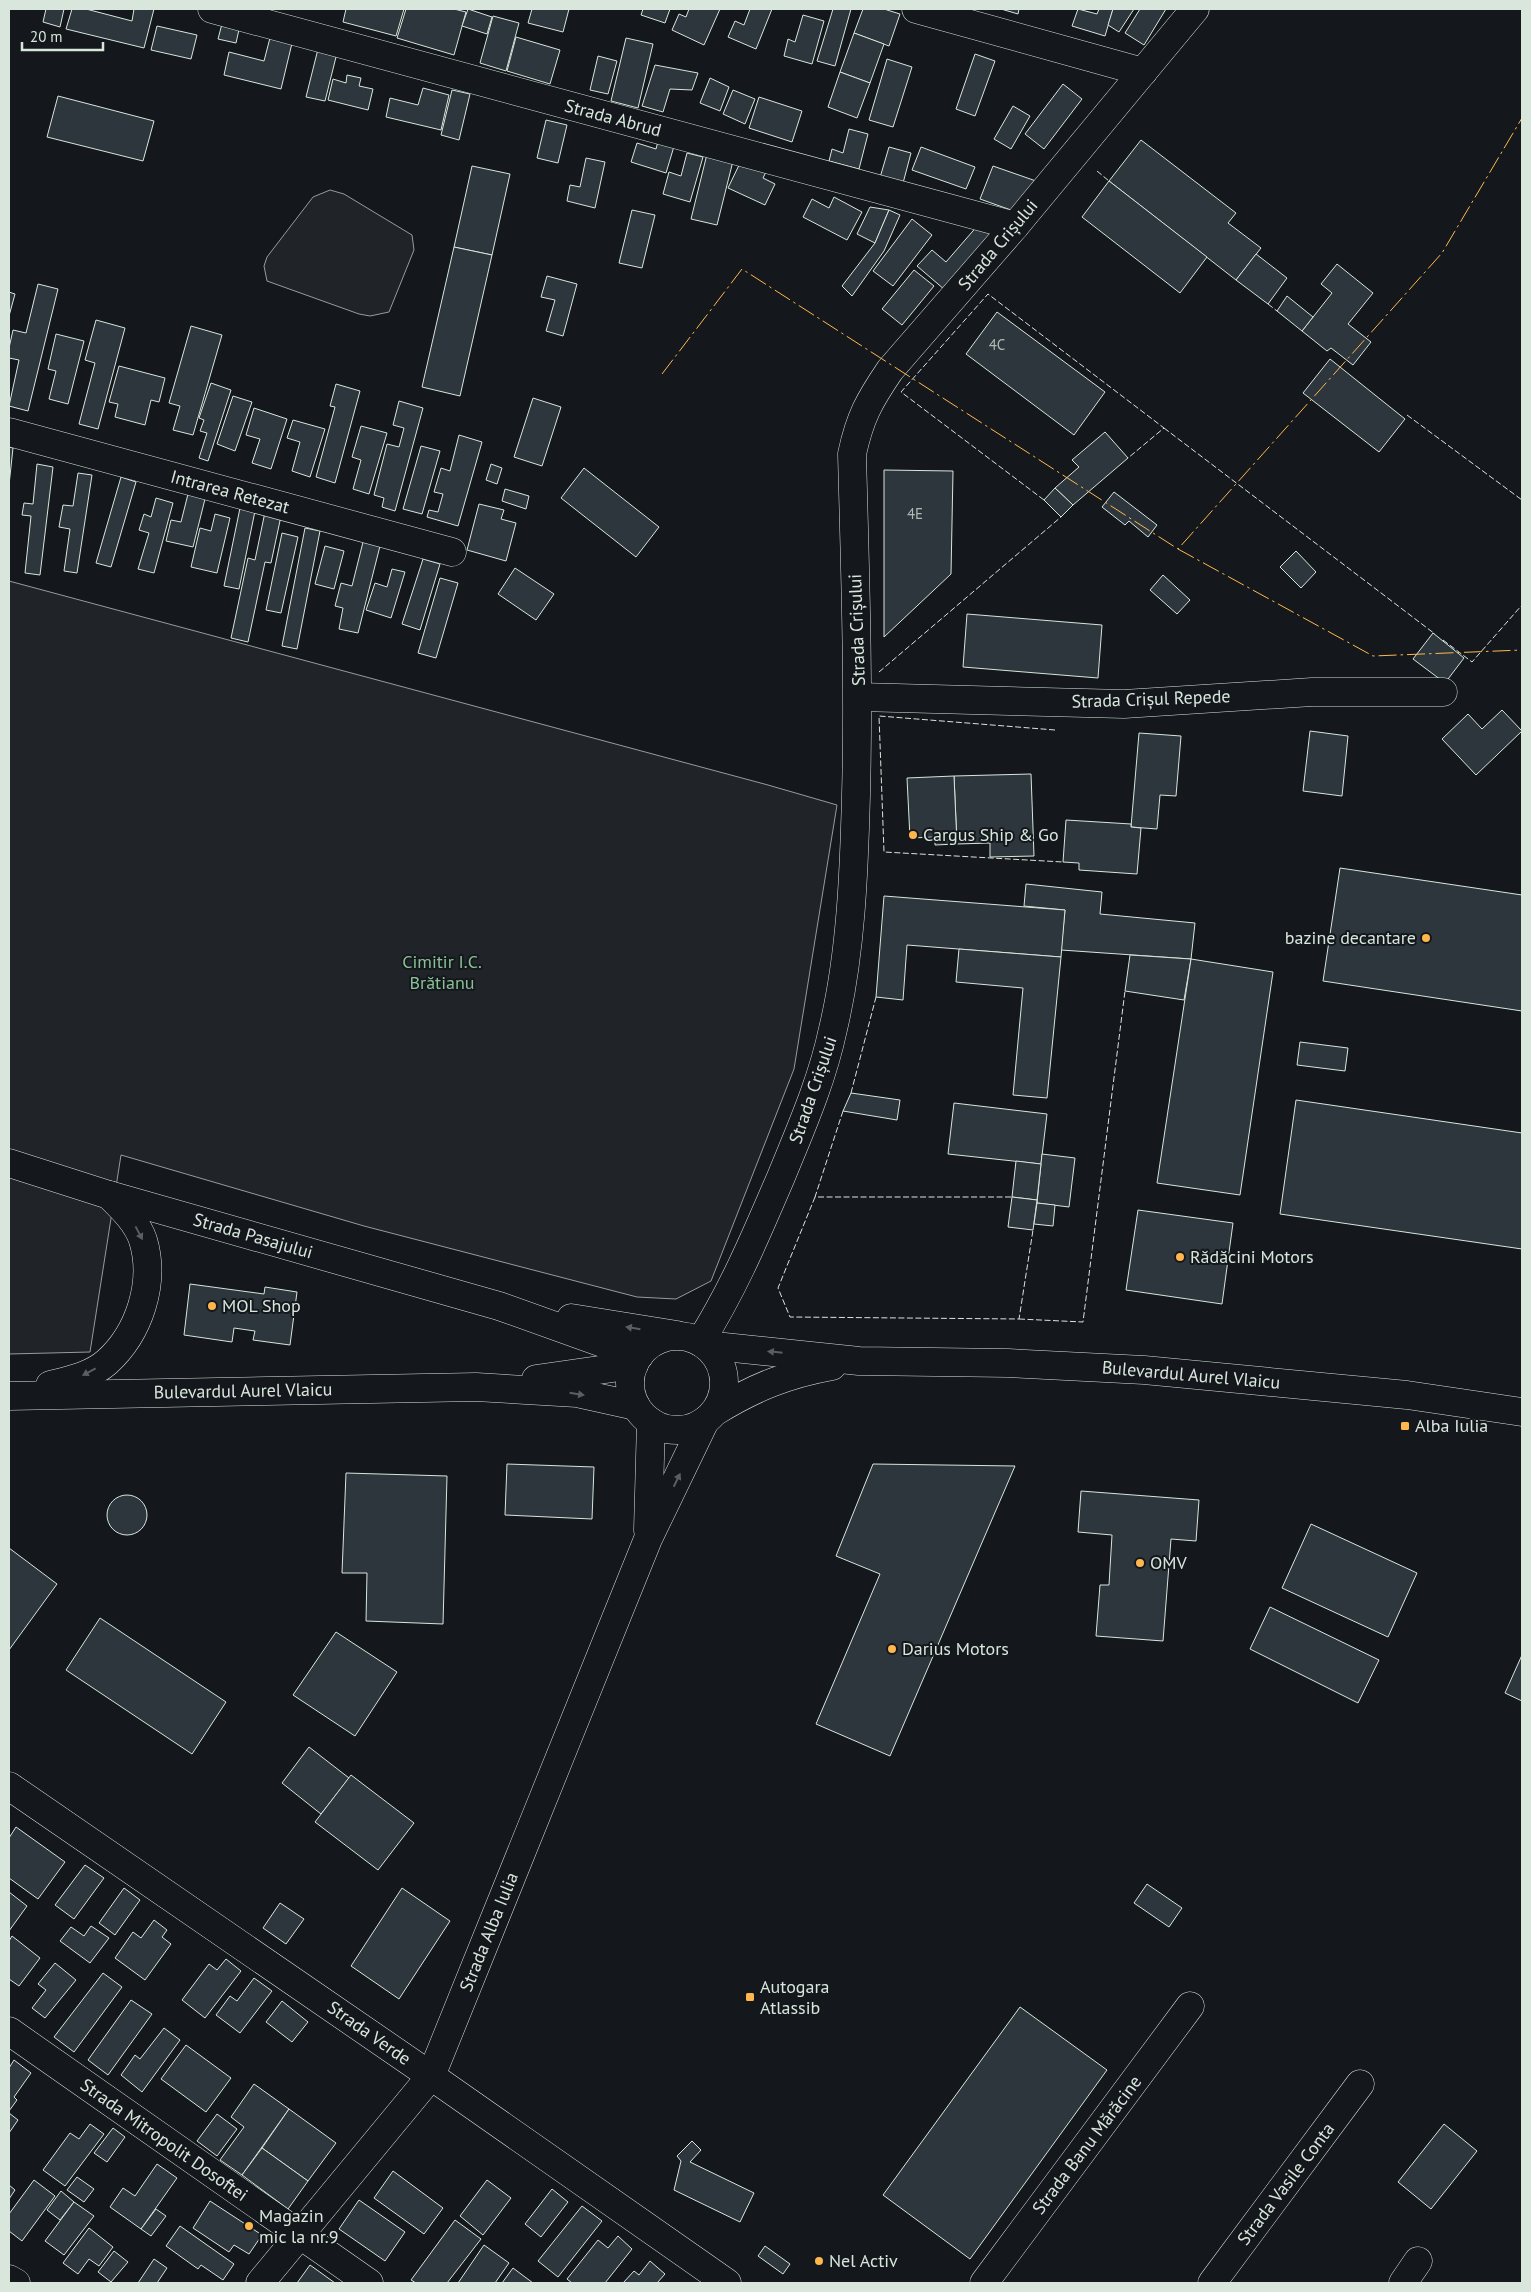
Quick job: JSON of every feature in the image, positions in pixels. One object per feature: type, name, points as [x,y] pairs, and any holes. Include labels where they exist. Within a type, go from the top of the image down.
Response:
[{"type":"street","name":"Strada Abrud","points":[[212,9],[1015,226]]},
{"type":"street","points":[[916,9],[1143,72]]},
{"type":"street","name":"Strada Crișului","points":[[695,1341],[724,1304],[746,1260],[810,1106],[834,1027],[846,948],[854,869],[859,697],[852,454],[858,425],[872,395],[890,370],[1015,226],[1195,9]]},
{"type":"street","name":"Intrarea Retezat","points":[[9,432],[452,552]]},
{"type":"street","name":"Strada Crișul Repede","points":[[859,697],[1124,704],[1312,692],[1443,692]]},
{"type":"street","name":"Strada Pasajului","points":[[9,1163],[109,1195],[499,1306],[637,1360]]},
{"type":"street","points":[[11,1396],[85,1376],[106,1363],[128,1338],[140,1317],[145,1290],[147,1260],[143,1239],[131,1219],[109,1195]]},
{"type":"street","name":"Strada Pasajului","points":[[499,1306],[695,1341]]},
{"type":"street","points":[[656,1341],[695,1341],[714,1354],[723,1374],[722,1397],[711,1416],[693,1428],[678,1430],[664,1428],[644,1414],[632,1394],[630,1382],[637,1360],[656,1341]]},
{"type":"street","name":"Bulevardul Aurel Vlaicu","points":[[695,1341],[858,1361],[1008,1363],[1144,1370],[1407,1395],[1522,1412]]},
{"type":"street","name":"Bulevardul Aurel Vlaicu","points":[[476,1387],[637,1360]]},
{"type":"street","name":"Bulevardul Aurel Vlaicu","points":[[711,1416],[747,1392],[776,1379],[806,1370],[858,1361]]},
{"type":"street","name":"Bulevardul Aurel Vlaicu","points":[[11,1396],[476,1387],[577,1393],[644,1414]]},
{"type":"street","name":"Strada Alba Iulia","points":[[644,1414],[648,1540]]},
{"type":"street","name":"Strada Alba Iulia","points":[[260,2283],[430,2076],[648,1540],[711,1416]]},
{"type":"street","name":"Strada Verde","points":[[9,1786],[727,2283]]},
{"type":"street","name":"Strada Banu Mărăcine","points":[[984,2283],[1190,2006]]},
{"type":"street","name":"Strada Mitropolit Dosoftei","points":[[9,2031],[368,2283]]},
{"type":"street","name":"Strada Vasile Conta","points":[[1212,2283],[1360,2084]]},
{"type":"street","points":[[1403,2283],[1418,2261]]},
{"type":"street","points":[[9,2279],[16,2283]]},
{"type":"green space","points":[[330,190],[344,194],[412,235],[414,250],[389,312],[370,316],[359,314],[267,281],[264,266],[267,257],[313,197]]},
{"type":"green space","name":"Cimitir I.C. Brătianu","points":[[9,581],[837,805],[794,1069],[711,1281],[676,1299],[637,1297],[364,1226],[121,1155],[90,1352],[9,1354]]},
{"type":"building","points":[[46,9],[64,9],[60,27],[43,22]]},
{"type":"building","points":[[72,9],[86,9],[132,21],[134,9],[154,9],[144,48],[66,29]]},
{"type":"building","points":[[346,9],[404,9],[396,36],[343,22]]},
{"type":"building","points":[[406,9],[454,9],[466,12],[454,55],[397,38]]},
{"type":"building","points":[[468,9],[492,17],[487,34],[462,26]]},
{"type":"building","points":[[532,9],[569,9],[563,32],[528,23]]},
{"type":"building","points":[[643,9],[670,9],[665,23],[641,15]]},
{"type":"building","points":[[689,9],[720,9],[704,45],[672,30],[679,14],[686,17]]},
{"type":"building","points":[[750,9],[772,9],[756,49],[728,37],[735,21],[744,25]]},
{"type":"building","points":[[833,9],[851,9],[835,66],[817,61]]},
{"type":"building","points":[[863,9],[884,9],[900,14],[889,46],[854,33]]},
{"type":"building","points":[[1001,9],[1019,9],[1018,14]]},
{"type":"building","points":[[1078,9],[1097,14],[1099,9],[1113,9],[1105,36],[1072,26]]},
{"type":"building","points":[[1113,9],[1134,9],[1119,32],[1108,25]]},
{"type":"building","points":[[1140,9],[1166,9],[1144,45],[1125,33]]},
{"type":"building","points":[[803,15],[824,21],[812,64],[784,56],[788,39],[795,42]]},
{"type":"building","points":[[493,16],[519,23],[506,71],[480,63]]},
{"type":"building","points":[[223,20],[240,25],[236,43],[218,39]]},
{"type":"building","points":[[157,26],[197,35],[191,59],[151,50]]},
{"type":"building","points":[[854,33],[884,44],[870,83],[840,72]]},
{"type":"building","points":[[271,34],[293,39],[281,89],[224,75],[229,52],[264,61]]},
{"type":"building","points":[[516,37],[560,50],[550,84],[507,71]]},
{"type":"building","points":[[626,38],[653,44],[638,108],[611,101]]},
{"type":"building","points":[[319,45],[338,49],[325,101],[306,97]]},
{"type":"building","points":[[975,54],[995,61],[975,116],[956,109]]},
{"type":"building","points":[[598,56],[617,61],[608,94],[590,90]]},
{"type":"building","points":[[887,59],[912,67],[893,127],[869,120]]},
{"type":"building","points":[[655,65],[698,73],[692,90],[670,89],[663,112],[642,106]]},
{"type":"building","points":[[840,72],[870,83],[857,118],[828,107]]},
{"type":"building","points":[[347,75],[361,78],[359,86],[373,89],[368,110],[328,100],[333,79],[346,83]]},
{"type":"building","points":[[710,78],[729,87],[720,111],[700,103]]},
{"type":"building","points":[[1063,84],[1082,99],[1044,149],[1025,134]]},
{"type":"building","points":[[423,88],[449,95],[441,130],[386,117],[390,98],[418,105]]},
{"type":"building","points":[[452,90],[470,94],[459,140],[441,135]]},
{"type":"building","points":[[733,90],[755,99],[745,124],[723,114]]},
{"type":"building","points":[[58,96],[154,121],[143,161],[47,137]]},
{"type":"building","points":[[759,97],[802,111],[792,142],[749,128]]},
{"type":"building","points":[[1013,106],[1030,116],[1011,149],[994,139]]},
{"type":"building","points":[[546,120],[567,125],[558,163],[537,158]]},
{"type":"building","points":[[849,129],[868,134],[859,169],[829,161],[832,149],[843,153]]},
{"type":"building","points":[[659,137],[675,143],[666,173],[631,162],[637,143],[656,149]]},
{"type":"building","points":[[1141,140],[1236,213],[1228,223],[1261,248],[1236,280],[1109,181]]},
{"type":"building","points":[[889,147],[911,153],[902,187],[879,181]]},
{"type":"building","points":[[921,147],[975,167],[966,189],[912,170]]},
{"type":"building","points":[[687,153],[703,157],[690,202],[663,194],[669,172],[681,176]]},
{"type":"building","points":[[707,154],[733,161],[717,225],[691,219]]},
{"type":"building","points":[[586,158],[605,162],[595,208],[567,201],[570,185],[580,187]]},
{"type":"building","points":[[741,161],[766,172],[763,178],[775,184],[765,205],[728,188]]},
{"type":"building","points":[[472,166],[510,174],[492,255],[454,247]]},
{"type":"building","points":[[993,166],[1036,181],[1011,210],[980,199]]},
{"type":"building","points":[[1109,181],[1207,257],[1180,293],[1082,217]]},
{"type":"building","points":[[834,197],[862,212],[847,240],[803,217],[812,199],[829,208]]},
{"type":"building","points":[[870,207],[889,210],[875,243],[857,234]]},
{"type":"building","points":[[632,210],[655,215],[642,268],[619,263]]},
{"type":"building","points":[[889,210],[900,215],[884,251],[852,296],[842,286],[875,243]]},
{"type":"building","points":[[912,219],[932,235],[893,286],[873,271]]},
{"type":"building","points":[[979,224],[992,235],[945,290],[917,266],[932,250],[946,262]]},
{"type":"building","points":[[454,247],[492,255],[460,396],[422,387]]},
{"type":"building","points":[[1256,254],[1287,278],[1268,304],[1236,280]]},
{"type":"building","points":[[1337,264],[1373,293],[1348,324],[1371,342],[1353,365],[1331,348],[1327,351],[1302,331],[1332,293],[1321,284]]},
{"type":"building","points":[[914,270],[934,286],[902,325],[882,309]]},
{"type":"building","points":[[547,276],[577,284],[563,336],[546,331],[555,300],[541,297]]},
{"type":"building","points":[[38,284],[58,289],[28,411],[9,406],[19,360],[9,358],[9,348],[13,330],[26,333]]},
{"type":"building","points":[[9,292],[15,294],[9,316]]},
{"type":"building","points":[[1287,296],[1313,317],[1302,331],[1277,311]]},
{"type":"building","points":[[997,312],[1105,392],[1074,435],[966,354]]},
{"type":"building","points":[[96,320],[125,328],[98,429],[79,424],[95,363],[85,360]]},
{"type":"building","points":[[191,326],[222,335],[193,435],[173,430],[180,406],[169,403]]},
{"type":"building","points":[[56,334],[84,341],[68,404],[49,399],[56,371],[48,369]]},
{"type":"building","points":[[1330,359],[1405,419],[1379,452],[1303,393]]},
{"type":"building","points":[[119,366],[165,378],[159,402],[151,400],[145,425],[115,417],[118,404],[109,402]]},
{"type":"building","points":[[211,383],[231,390],[208,461],[199,458],[207,433],[200,431],[204,420],[199,418]]},
{"type":"building","points":[[336,384],[360,391],[335,483],[316,477],[335,407],[330,406]]},
{"type":"building","points":[[233,396],[252,402],[235,451],[217,444]]},
{"type":"building","points":[[533,398],[561,407],[542,466],[514,457]]},
{"type":"building","points":[[399,401],[423,408],[395,511],[382,507],[384,498],[374,495],[387,444],[399,447],[404,428],[393,425]]},
{"type":"building","points":[[254,408],[287,419],[271,469],[252,463],[260,439],[246,435]]},
{"type":"building","points":[[293,420],[325,429],[310,477],[292,471],[300,442],[287,438]]},
{"type":"building","points":[[361,426],[387,433],[369,494],[353,489],[361,460],[352,457]]},
{"type":"building","points":[[1105,432],[1128,458],[1073,505],[1055,488],[1079,467],[1072,460]]},
{"type":"building","points":[[459,435],[482,442],[458,526],[427,517],[429,510],[438,512],[443,494],[434,492],[441,468],[450,471]]},
{"type":"building","points":[[421,446],[440,451],[422,514],[403,509]]},
{"type":"building","points":[[9,447],[13,448],[9,485]]},
{"type":"building","points":[[37,464],[53,467],[40,575],[25,573],[31,516],[22,515],[24,503],[33,504]]},
{"type":"building","points":[[491,464],[502,468],[497,484],[486,480]]},
{"type":"building","points":[[584,468],[659,527],[636,557],[561,498]]},
{"type":"building","points":[[884,470],[953,471],[951,574],[884,637]]},
{"type":"building","points":[[78,473],[92,475],[77,573],[64,571],[70,529],[59,527],[63,505],[73,506]]},
{"type":"building","points":[[121,477],[136,482],[111,567],[96,563]]},
{"type":"building","points":[[1055,488],[1073,505],[1061,517],[1044,500]]},
{"type":"building","points":[[505,489],[529,496],[526,509],[502,501]]},
{"type":"building","points":[[1114,492],[1157,525],[1148,537],[1129,521],[1125,525],[1102,507]]},
{"type":"building","points":[[188,494],[205,499],[193,547],[166,541],[171,520],[181,522]]},
{"type":"building","points":[[156,498],[173,503],[154,573],[138,569],[149,533],[139,530],[144,514],[151,517]]},
{"type":"building","points":[[479,504],[504,510],[501,519],[516,523],[506,561],[467,550]]},
{"type":"building","points":[[240,508],[255,511],[239,589],[224,586]]},
{"type":"building","points":[[265,512],[281,516],[271,563],[265,562],[248,642],[231,638],[248,558],[255,560]]},
{"type":"building","points":[[215,514],[230,518],[217,573],[191,567],[200,528],[211,531]]},
{"type":"building","points":[[305,528],[320,531],[297,649],[282,646]]},
{"type":"building","points":[[282,533],[298,537],[281,613],[266,610]]},
{"type":"building","points":[[363,542],[380,546],[358,633],[339,629],[343,608],[335,606],[341,583],[352,586]]},
{"type":"building","points":[[325,546],[344,551],[334,589],[315,584]]},
{"type":"building","points":[[1296,551],[1316,572],[1301,588],[1280,567]]},
{"type":"building","points":[[423,559],[440,564],[420,630],[402,624]]},
{"type":"building","points":[[515,568],[554,594],[536,620],[498,594]]},
{"type":"building","points":[[392,569],[405,572],[391,618],[366,610],[375,583],[387,587]]},
{"type":"building","points":[[1163,575],[1190,600],[1177,614],[1150,590]]},
{"type":"building","points":[[440,578],[458,583],[436,658],[418,653]]},
{"type":"building","points":[[967,614],[1102,625],[1098,678],[963,667]]},
{"type":"building","points":[[1433,633],[1464,658],[1445,683],[1413,659]]},
{"type":"building","points":[[1502,710],[1522,731],[1476,775],[1442,739],[1468,714],[1482,729]]},
{"type":"building","points":[[1310,731],[1348,736],[1342,796],[1303,791]]},
{"type":"building","points":[[1139,733],[1181,736],[1176,796],[1160,795],[1157,829],[1131,827]]},
{"type":"building","points":[[1031,774],[1034,856],[990,857],[990,843],[957,844],[954,776]]},
{"type":"building","points":[[954,776],[957,844],[935,845],[935,837],[910,838],[907,778]]},
{"type":"building","points":[[1066,820],[1131,824],[1131,827],[1141,828],[1137,874],[1079,870],[1079,863],[1063,862]]},
{"type":"building","name":"bazine decantare","points":[[1340,868],[1522,895],[1522,1011],[1323,981]]},
{"type":"building","points":[[1026,884],[1102,892],[1100,914],[1195,923],[1191,959],[1061,950],[1065,910],[1024,906]]},
{"type":"building","points":[[884,896],[1065,910],[1061,957],[907,945],[903,1000],[876,997]]},
{"type":"building","points":[[959,949],[1061,957],[1047,1098],[1013,1095],[1023,988],[956,982]]},
{"type":"building","points":[[1130,955],[1191,959],[1184,1000],[1125,991]]},
{"type":"building","points":[[1191,959],[1273,972],[1240,1195],[1157,1183]]},
{"type":"building","points":[[1300,1042],[1348,1048],[1345,1071],[1297,1065]]},
{"type":"building","points":[[851,1093],[900,1100],[897,1120],[843,1111]]},
{"type":"building","points":[[1296,1100],[1522,1133],[1522,1249],[1280,1214]]},
{"type":"building","points":[[954,1103],[1047,1114],[1041,1164],[948,1154]]},
{"type":"building","points":[[1042,1154],[1075,1158],[1069,1207],[1037,1203]]},
{"type":"building","points":[[1016,1161],[1041,1164],[1037,1200],[1012,1197]]},
{"type":"building","points":[[1012,1197],[1037,1200],[1033,1230],[1008,1227]]},
{"type":"building","points":[[1037,1203],[1055,1205],[1053,1226],[1034,1224]]},
{"type":"building","name":"Rădăcini Motors","points":[[1138,1210],[1233,1223],[1222,1304],[1126,1290]]},
{"type":"building","points":[[190,1284],[264,1294],[265,1287],[297,1292],[290,1345],[253,1340],[255,1331],[234,1328],[232,1342],[184,1335]]},
{"type":"building","points":[[507,1464],[594,1467],[592,1519],[505,1515]]},
{"type":"building","name":"Darius Motors","points":[[873,1464],[1015,1466],[890,1756],[816,1724],[880,1574],[836,1556]]},
{"type":"building","points":[[346,1473],[447,1476],[443,1624],[366,1621],[367,1573],[342,1573]]},
{"type":"building","name":"OMV","points":[[1081,1491],[1199,1500],[1196,1541],[1171,1539],[1163,1641],[1096,1636],[1100,1585],[1109,1585],[1112,1535],[1078,1532]]},
{"type":"building","points":[[123,1495],[131,1495],[138,1498],[144,1504],[147,1515],[144,1526],[138,1532],[131,1535],[123,1535],[116,1532],[110,1526],[107,1519],[107,1511],[110,1504],[116,1498]]},
{"type":"building","points":[[1311,1524],[1417,1573],[1388,1637],[1282,1588]]},
{"type":"building","points":[[9,1548],[57,1584],[9,1650]]},
{"type":"building","points":[[1270,1607],[1379,1660],[1358,1703],[1250,1649]]},
{"type":"building","points":[[100,1618],[226,1702],[192,1754],[66,1670]]},
{"type":"building","points":[[336,1632],[397,1672],[355,1736],[293,1695]]},
{"type":"building","points":[[1522,1655],[1522,1701],[1505,1693]]},
{"type":"building","points":[[309,1747],[349,1778],[321,1814],[282,1783]]},
{"type":"building","points":[[351,1775],[414,1823],[378,1870],[315,1822]]},
{"type":"building","points":[[16,1827],[65,1862],[38,1899],[9,1878],[9,1838]]},
{"type":"building","points":[[85,1865],[104,1878],[74,1919],[55,1905]]},
{"type":"building","points":[[1147,1884],[1182,1908],[1169,1927],[1134,1903]]},
{"type":"building","points":[[124,1888],[140,1900],[115,1935],[99,1923]]},
{"type":"building","points":[[402,1888],[450,1921],[399,1999],[351,1966]]},
{"type":"building","points":[[9,1892],[27,1906],[9,1931]]},
{"type":"building","points":[[280,1903],[304,1919],[286,1944],[263,1928]]},
{"type":"building","points":[[154,1920],[167,1930],[162,1937],[171,1944],[145,1980],[115,1958],[133,1932],[141,1938]]},
{"type":"building","points":[[91,1926],[109,1938],[90,1963],[60,1941],[71,1927],[84,1936]]},
{"type":"building","points":[[12,1936],[40,1958],[19,1986],[9,1979],[9,1941]]},
{"type":"building","points":[[226,1959],[241,1971],[205,2018],[182,2000],[209,1964],[217,1970]]},
{"type":"building","points":[[55,1963],[76,1980],[45,2018],[32,2008],[46,1990],[38,1984]]},
{"type":"building","points":[[103,1973],[122,1987],[74,2052],[54,2037]]},
{"type":"building","points":[[254,1978],[272,1991],[240,2033],[216,2015],[230,1996],[237,2001]]},
{"type":"building","points":[[131,2000],[152,2014],[108,2075],[88,2060]]},
{"type":"building","points":[[282,2001],[308,2022],[292,2042],[266,2022]]},
{"type":"building","points":[[1020,2007],[1107,2070],[970,2259],[883,2195]]},
{"type":"building","points":[[164,2028],[180,2040],[142,2092],[121,2075],[135,2055],[140,2059]]},
{"type":"building","points":[[186,2045],[231,2078],[206,2112],[161,2079]]},
{"type":"building","points":[[14,2060],[31,2073],[14,2097],[17,2100],[9,2111],[9,2068]]},
{"type":"building","points":[[254,2084],[289,2109],[242,2175],[220,2160],[244,2127],[231,2117]]},
{"type":"building","points":[[289,2109],[336,2143],[308,2181],[262,2148]]},
{"type":"building","points":[[9,2113],[18,2120],[9,2133]]},
{"type":"building","points":[[217,2114],[237,2129],[217,2156],[197,2141]]},
{"type":"building","points":[[90,2124],[104,2134],[65,2186],[43,2170],[70,2133],[79,2139]]},
{"type":"building","points":[[1444,2124],[1477,2151],[1431,2209],[1398,2182]]},
{"type":"building","points":[[113,2128],[125,2137],[107,2162],[94,2153]]},
{"type":"building","points":[[692,2141],[701,2150],[690,2162],[754,2193],[740,2222],[674,2190],[681,2161],[677,2156]]},
{"type":"building","points":[[262,2148],[308,2181],[288,2209],[242,2175]]},
{"type":"building","points":[[157,2164],[177,2178],[141,2229],[110,2207],[123,2188],[135,2196]]},
{"type":"building","points":[[393,2171],[443,2208],[424,2234],[374,2198]]},
{"type":"building","points":[[77,2177],[94,2189],[84,2202],[67,2190]]},
{"type":"building","points":[[34,2180],[55,2196],[22,2241],[9,2231],[9,2214]]},
{"type":"building","points":[[487,2180],[511,2198],[483,2235],[460,2216]]},
{"type":"building","points":[[9,2185],[15,2190],[9,2199]]},
{"type":"building","points":[[552,2189],[568,2202],[541,2237],[525,2224]]},
{"type":"building","points":[[61,2191],[74,2202],[60,2220],[47,2210]]},
{"type":"building","points":[[359,2200],[405,2232],[385,2261],[339,2229]]},
{"type":"building","points":[[210,2201],[262,2235],[249,2254],[234,2245],[229,2252],[193,2228]]},
{"type":"building","points":[[74,2202],[94,2216],[64,2255],[45,2241]]},
{"type":"building","points":[[582,2206],[602,2221],[558,2277],[538,2261]]},
{"type":"building","points":[[156,2209],[166,2216],[151,2236],[141,2229]]},
{"type":"building","points":[[455,2220],[481,2239],[447,2283],[416,2283],[411,2280]]},
{"type":"building","points":[[180,2226],[234,2264],[223,2280],[201,2265],[198,2269],[166,2246]]},
{"type":"building","points":[[89,2228],[113,2247],[99,2266],[89,2259],[78,2274],[63,2263]]},
{"type":"building","points":[[618,2236],[632,2249],[605,2283],[572,2283],[567,2279],[598,2240],[608,2248]]},
{"type":"building","points":[[484,2245],[509,2263],[495,2283],[458,2283]]},
{"type":"building","points":[[765,2246],[790,2264],[783,2274],[758,2256]]},
{"type":"building","points":[[114,2251],[128,2262],[111,2282],[98,2272]]},
{"type":"building","points":[[154,2259],[167,2268],[157,2283],[138,2283]]},
{"type":"building","points":[[650,2261],[665,2274],[657,2283],[623,2283],[634,2271],[639,2275]]},
{"type":"building","points":[[310,2265],[335,2283],[297,2283]]},
{"type":"building","points":[[513,2268],[533,2283],[502,2283]]},
{"type":"fence","points":[[1097,171],[1109,181]]},
{"type":"fence","points":[[1044,500],[901,392],[988,294],[1164,428],[1128,458]]},
{"type":"fence","points":[[1268,304],[1277,311]]},
{"type":"fence","points":[[1407,415],[1522,500]]},
{"type":"fence","points":[[1164,428],[1435,634]]},
{"type":"fence","points":[[879,672],[1061,517]]},
{"type":"fence","points":[[1443,640],[1472,662],[1522,605]]},
{"type":"fence","points":[[1055,730],[879,716],[884,852],[1063,862]]},
{"type":"fence","points":[[1019,1319],[1083,1322],[1125,991]]},
{"type":"fence","points":[[851,1093],[876,997]]},
{"type":"fence","points":[[843,1111],[815,1197],[1012,1197]]},
{"type":"fence","points":[[815,1197],[778,1288],[790,1317],[1019,1319],[1033,1230]]},
{"type":"power","points":[[662,374],[742,269],[1178,549],[1442,253],[1522,118]]},
{"type":"power","points":[[1178,549],[1373,656],[1522,650]]},
{"type":"place","name":"Cargus Ship & Go","points":[[913,835]]},
{"type":"place","name":"bazine decantare","points":[[1426,938]]},
{"type":"place","name":"Rădăcini Motors","points":[[1180,1257]]},
{"type":"place","name":"MOL Shop","points":[[212,1306]]},
{"type":"place","name":"Alba Iulia","points":[[1405,1426]]},
{"type":"place","name":"OMV","points":[[1140,1563]]},
{"type":"place","name":"Darius Motors","points":[[892,1649]]},
{"type":"place","name":"Autogara Atlassib","points":[[750,1997]]},
{"type":"place","name":"Magazin mic la nr.9","points":[[249,2226]]},
{"type":"place","name":"Nel Activ","points":[[819,2261]]}]
